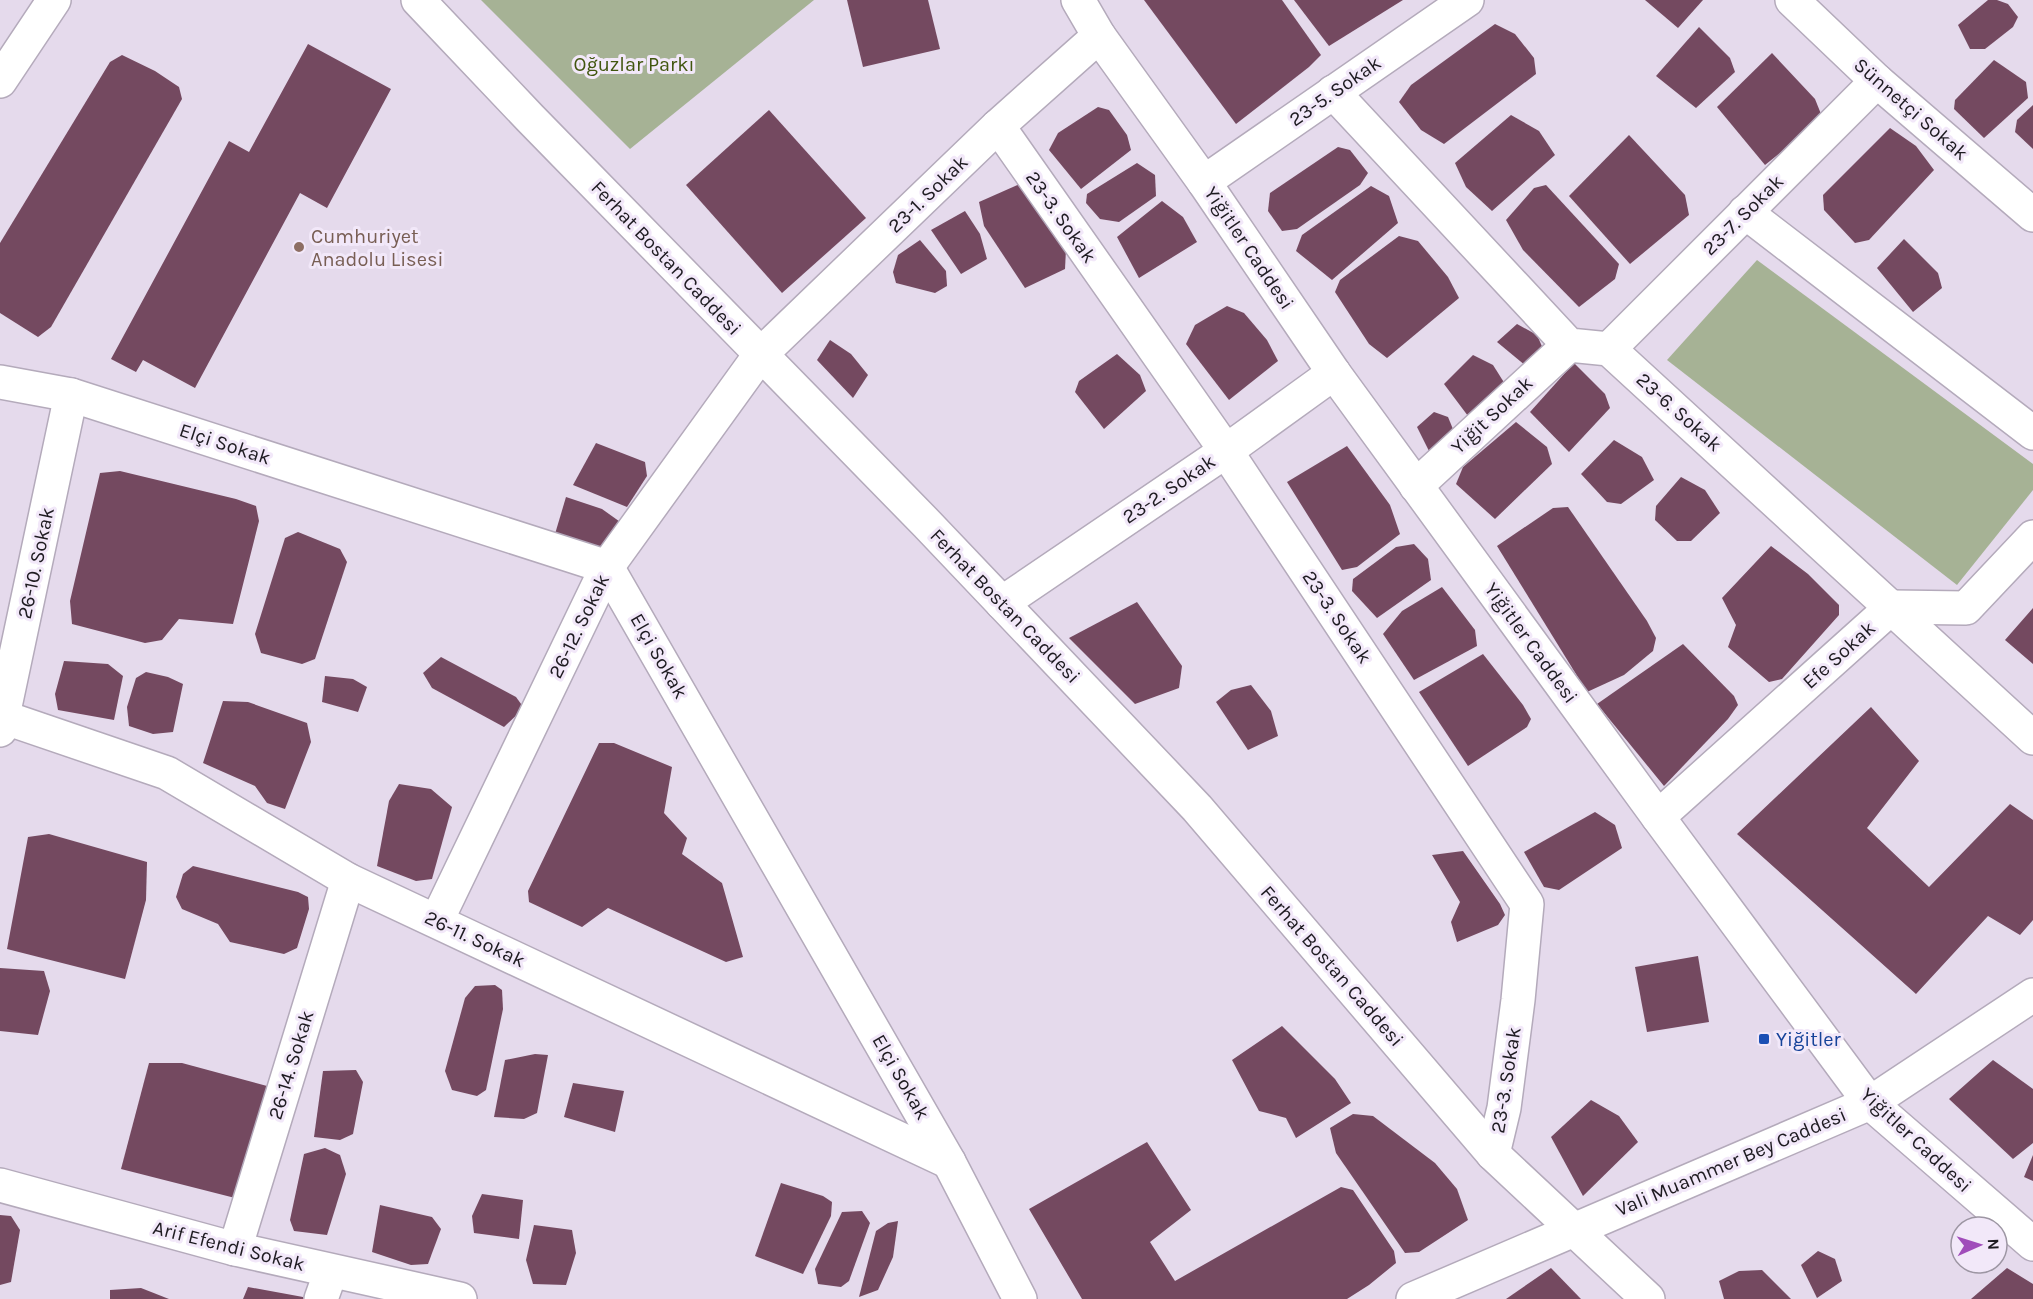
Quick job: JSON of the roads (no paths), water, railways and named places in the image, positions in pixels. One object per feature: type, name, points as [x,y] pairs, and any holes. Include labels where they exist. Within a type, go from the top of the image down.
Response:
[{"type":"street","points":[[0,81],[54,0]]},
{"type":"street","name":"Ferhat Bostan Caddesi","points":[[418,0],[1002,603],[1197,808],[1493,1154],[1648,1299]]},
{"type":"street","name":"Yiğitler Caddesi","points":[[1078,0],[1099,36],[1204,182],[1334,373],[1658,817],[1870,1102],[2033,1244]]},
{"type":"street","name":"23-5. Sokak","points":[[1204,182],[1467,0]]},
{"type":"street","name":"Sünnetçi Sokak","points":[[1792,0],[1877,81],[2033,215]]},
{"type":"street","name":"23-1. Sokak","points":[[760,355],[998,126],[1099,36]]},
{"type":"street","name":"23-7. Sokak","points":[[1609,349],[1877,81]]},
{"type":"street","points":[[1333,92],[1569,345],[1609,349]]},
{"type":"street","name":"23-3. Sokak","points":[[998,126],[1226,451],[1527,904],[1518,1000],[1504,1108],[1493,1154]]},
{"type":"street","points":[[1745,212],[2033,433]]},
{"type":"street","name":"Yiğit Sokak","points":[[1416,486],[1569,345]]},
{"type":"street","name":"23-6. Sokak","points":[[1609,349],[2033,738]]},
{"type":"street","name":"26-12. Sokak","points":[[437,920],[607,567],[760,355]]},
{"type":"street","name":"23-2. Sokak","points":[[1002,603],[1226,451],[1334,373]]},
{"type":"street","name":"Elçi Sokak","points":[[0,382],[71,395],[607,567],[949,1162],[1020,1299]]},
{"type":"street","name":"26-10. Sokak","points":[[1,723],[71,395]]},
{"type":"street","name":"Efe Sokak","points":[[1658,817],[1892,607],[1966,608],[2033,537]]},
{"type":"street","name":"26-11. Sokak","points":[[1,723],[167,773],[348,880],[949,1162]]},
{"type":"street","name":"26-14. Sokak","points":[[235,1249],[348,880]]},
{"type":"street","name":"Vali Muammer Bey Caddesi","points":[[1413,1299],[1870,1102],[2033,995]]},
{"type":"street","name":"Arif Efendi Sokak","points":[[0,1185],[235,1249],[326,1285],[460,1299]]},
{"type":"place","name":"Cumhuriyet Anadolu Lisesi","points":[[299,247]]},
{"type":"place","name":"Yiğitler","points":[[1764,1039]]},
{"type":"park label","name":"Oğuzlar Parkı","points":[[634,64]]}]
